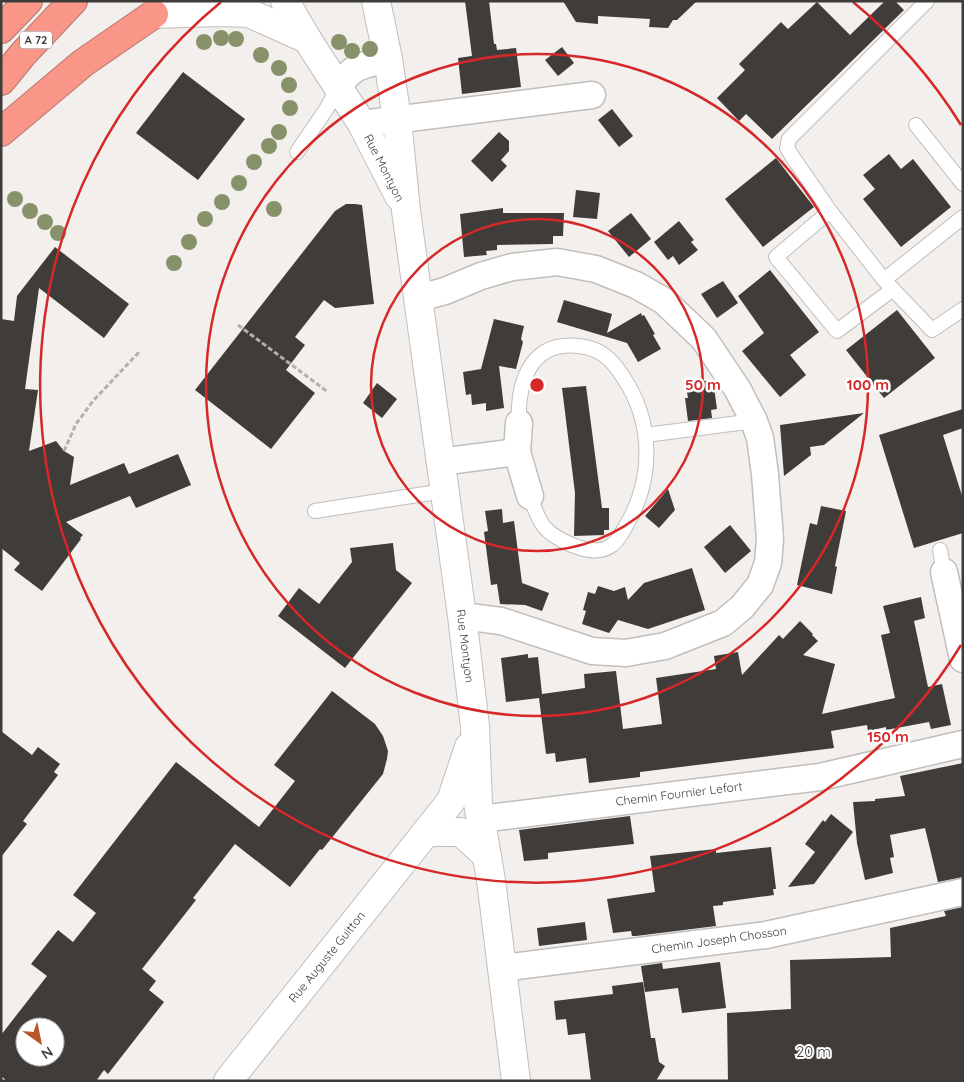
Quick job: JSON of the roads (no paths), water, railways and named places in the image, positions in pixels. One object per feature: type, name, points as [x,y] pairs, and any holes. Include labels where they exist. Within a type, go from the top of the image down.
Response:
[{"type":"highway","name":"A 72","points":[[1,29],[28,1]]},
{"type":"highway","name":"A 72","points":[[1,80],[73,1]]},
{"type":"highway","points":[[1,132],[83,63],[154,14]]},
{"type":"street","points":[[154,14],[179,1]]},
{"type":"street","name":"Rue Montyon","points":[[285,1],[307,39],[362,124],[406,211]]},
{"type":"street","name":"Rue Montyon","points":[[376,1],[388,59],[397,119],[406,211],[462,616],[475,726],[480,819],[487,856],[516,1081]]},
{"type":"street","points":[[154,14],[249,13],[307,39]]},
{"type":"street","points":[[338,87],[348,73],[358,67],[388,59]]},
{"type":"street","points":[[397,119],[592,95]]},
{"type":"street","name":"Rue Montyon","points":[[362,124],[397,119]]},
{"type":"street","points":[[419,298],[445,291],[481,276],[512,267],[557,262],[596,269],[636,284],[664,301],[704,339],[738,390],[754,421],[760,438],[768,504],[770,539],[768,563],[760,585],[742,607],[723,623],[665,646],[626,653],[592,651],[501,620],[462,616]]},
{"type":"street","points":[[519,423],[517,452],[530,496]]},
{"type":"street","points":[[440,462],[517,452]]},
{"type":"street","points":[[942,561],[963,659]]},
{"type":"street","name":"Rue Auguste Guitton","points":[[228,1081],[450,802],[475,726]]},
{"type":"street","name":"Chemin Fournier Lefort","points":[[480,819],[820,777],[963,744]]},
{"type":"street","points":[[426,832],[461,832],[487,856]]},
{"type":"street","name":"Chemin Joseph Chosson","points":[[502,968],[766,935],[963,892]]},
{"type":"lane","points":[[927,1],[788,139],[787,148],[830,210],[888,285],[932,330],[963,309]]},
{"type":"lane","points":[[297,152],[327,108],[338,87]]},
{"type":"lane","points":[[916,125],[963,184]]},
{"type":"lane","points":[[830,210],[776,257],[837,331],[963,217]]},
{"type":"lane","points":[[519,423],[518,402],[524,378],[534,362],[547,350],[567,345],[590,347],[602,352],[618,368],[634,392],[646,435],[647,463],[642,490],[634,513],[621,536],[611,546],[585,551],[554,537],[542,525],[530,496]]},
{"type":"lane","points":[[646,435],[754,421]]},
{"type":"lane","points":[[315,511],[444,491]]}]
